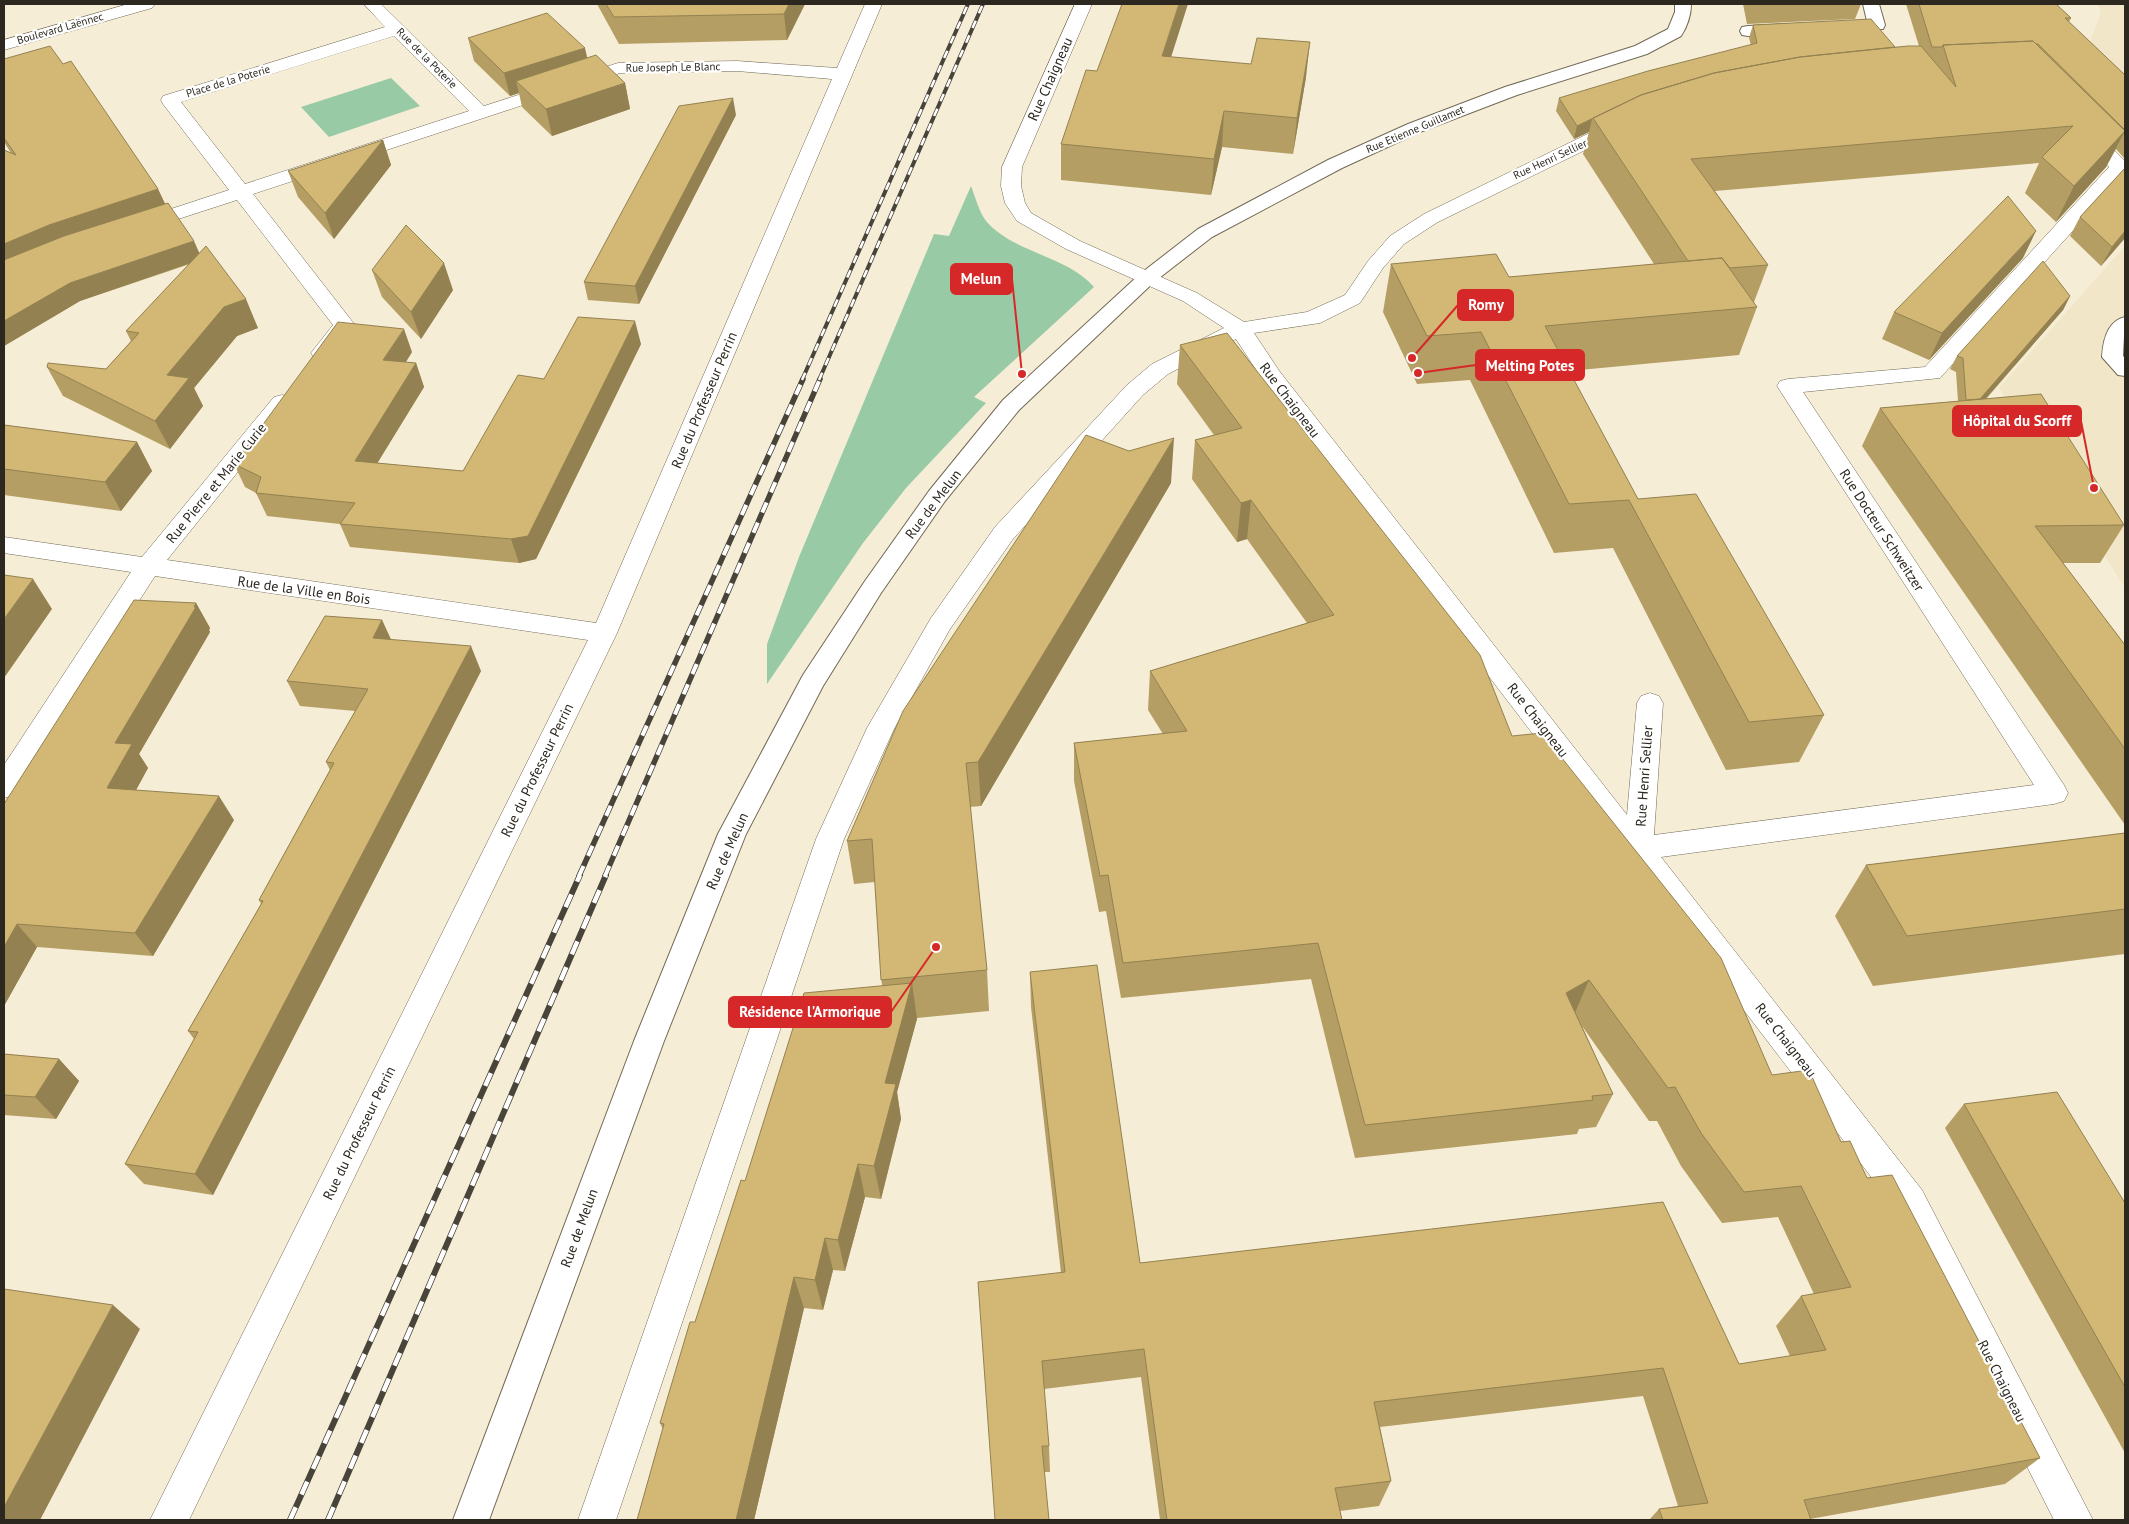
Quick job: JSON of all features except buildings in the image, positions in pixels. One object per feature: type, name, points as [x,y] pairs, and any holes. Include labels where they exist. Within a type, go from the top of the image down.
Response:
[{"type":"street","name":"Boulevard Laënnec","points":[[4,45],[146,4]]},
{"type":"street","name":"Rue de la Poterie","points":[[372,4],[481,113]]},
{"type":"street","name":"Rue du Professeur Perrin","points":[[169,1520],[604,633],[873,4]]},
{"type":"street","name":"Rue Chaigneau","points":[[1083,4],[1012,167],[1011,186],[1015,203],[1024,217],[1073,245],[1190,297],[1240,329],[1272,377],[1910,1201],[2074,1520]]},
{"type":"street","name":"Place de la Poterie","points":[[241,192],[170,100],[398,28]]},
{"type":"street","name":"Rue Joseph Le Blanc","points":[[121,231],[618,68],[738,66],[843,74]]},
{"type":"street","name":"Rue Docteur Schweitzer","points":[[1639,849],[2054,793],[1788,386],[1932,374],[2120,167],[2071,118]]},
{"type":"street","name":"Rue Henri Sellier","points":[[1240,329],[1312,318],[1353,299],[1375,265],[1397,240],[1431,218],[1552,157],[1633,122]]},
{"type":"street","name":"Rue Pierre et Marie Curie","points":[[4,787],[147,568],[344,325],[241,192]]},
{"type":"street","points":[[597,1520],[830,839],[881,728],[940,624],[1004,533],[1088,439],[1135,390],[1160,368],[1240,329]]},
{"type":"street","name":"Rue de la Ville en Bois","points":[[4,545],[147,568],[604,633]]},
{"type":"street","name":"Rue Henri Sellier","points":[[1639,849],[1650,704]]},
{"type":"lane","name":"Rue Etienne Guillamet","points":[[1147,278],[1205,233],[1335,164],[1414,128],[1476,104],[1641,50],[1676,32],[1683,12],[1683,4]]},
{"type":"lane","points":[[1827,27],[1877,25],[1871,4]]},
{"type":"lane","points":[[1748,31],[1807,28]]},
{"type":"lane","name":"Rue de Melun","points":[[471,1520],[649,1041],[732,834],[812,682],[873,587],[937,496],[1011,405],[1147,278]]},
{"type":"lane","points":[[2125,323],[2114,338],[2112,356],[2125,370]]},
{"type":"shaded area","points":[[2098,4],[2125,4],[2125,96],[2084,57],[2101,13]]},
{"type":"shaded area","points":[[2125,246],[2125,588],[1999,388]]},
{"type":"green space","points":[[391,78],[420,106],[329,137],[301,107]]},
{"type":"green space","points":[[971,186],[979,209],[986,221],[998,232],[1011,241],[1083,276],[1094,287],[974,397],[986,403],[906,488],[863,543],[767,684],[767,644],[799,557],[934,234],[949,236]]},
{"type":"railway","points":[[802,380],[968,4]]},
{"type":"railway","points":[[819,380],[983,4]]},
{"type":"railway","points":[[579,876],[803,379]]},
{"type":"railway","points":[[605,876],[820,379]]},
{"type":"railway","points":[[290,1520],[580,875]]},
{"type":"railway","points":[[328,1520],[606,875]]},
{"type":"place","name":"Romy","points":[[1412,358]]},
{"type":"place","name":"Melting Potes","points":[[1418,373]]},
{"type":"place","name":"Melun","points":[[1022,374]]},
{"type":"place","name":"Hôpital du Scorff","points":[[2094,488]]},
{"type":"place","name":"Résidence l'Armorique","points":[[936,947]]}]
